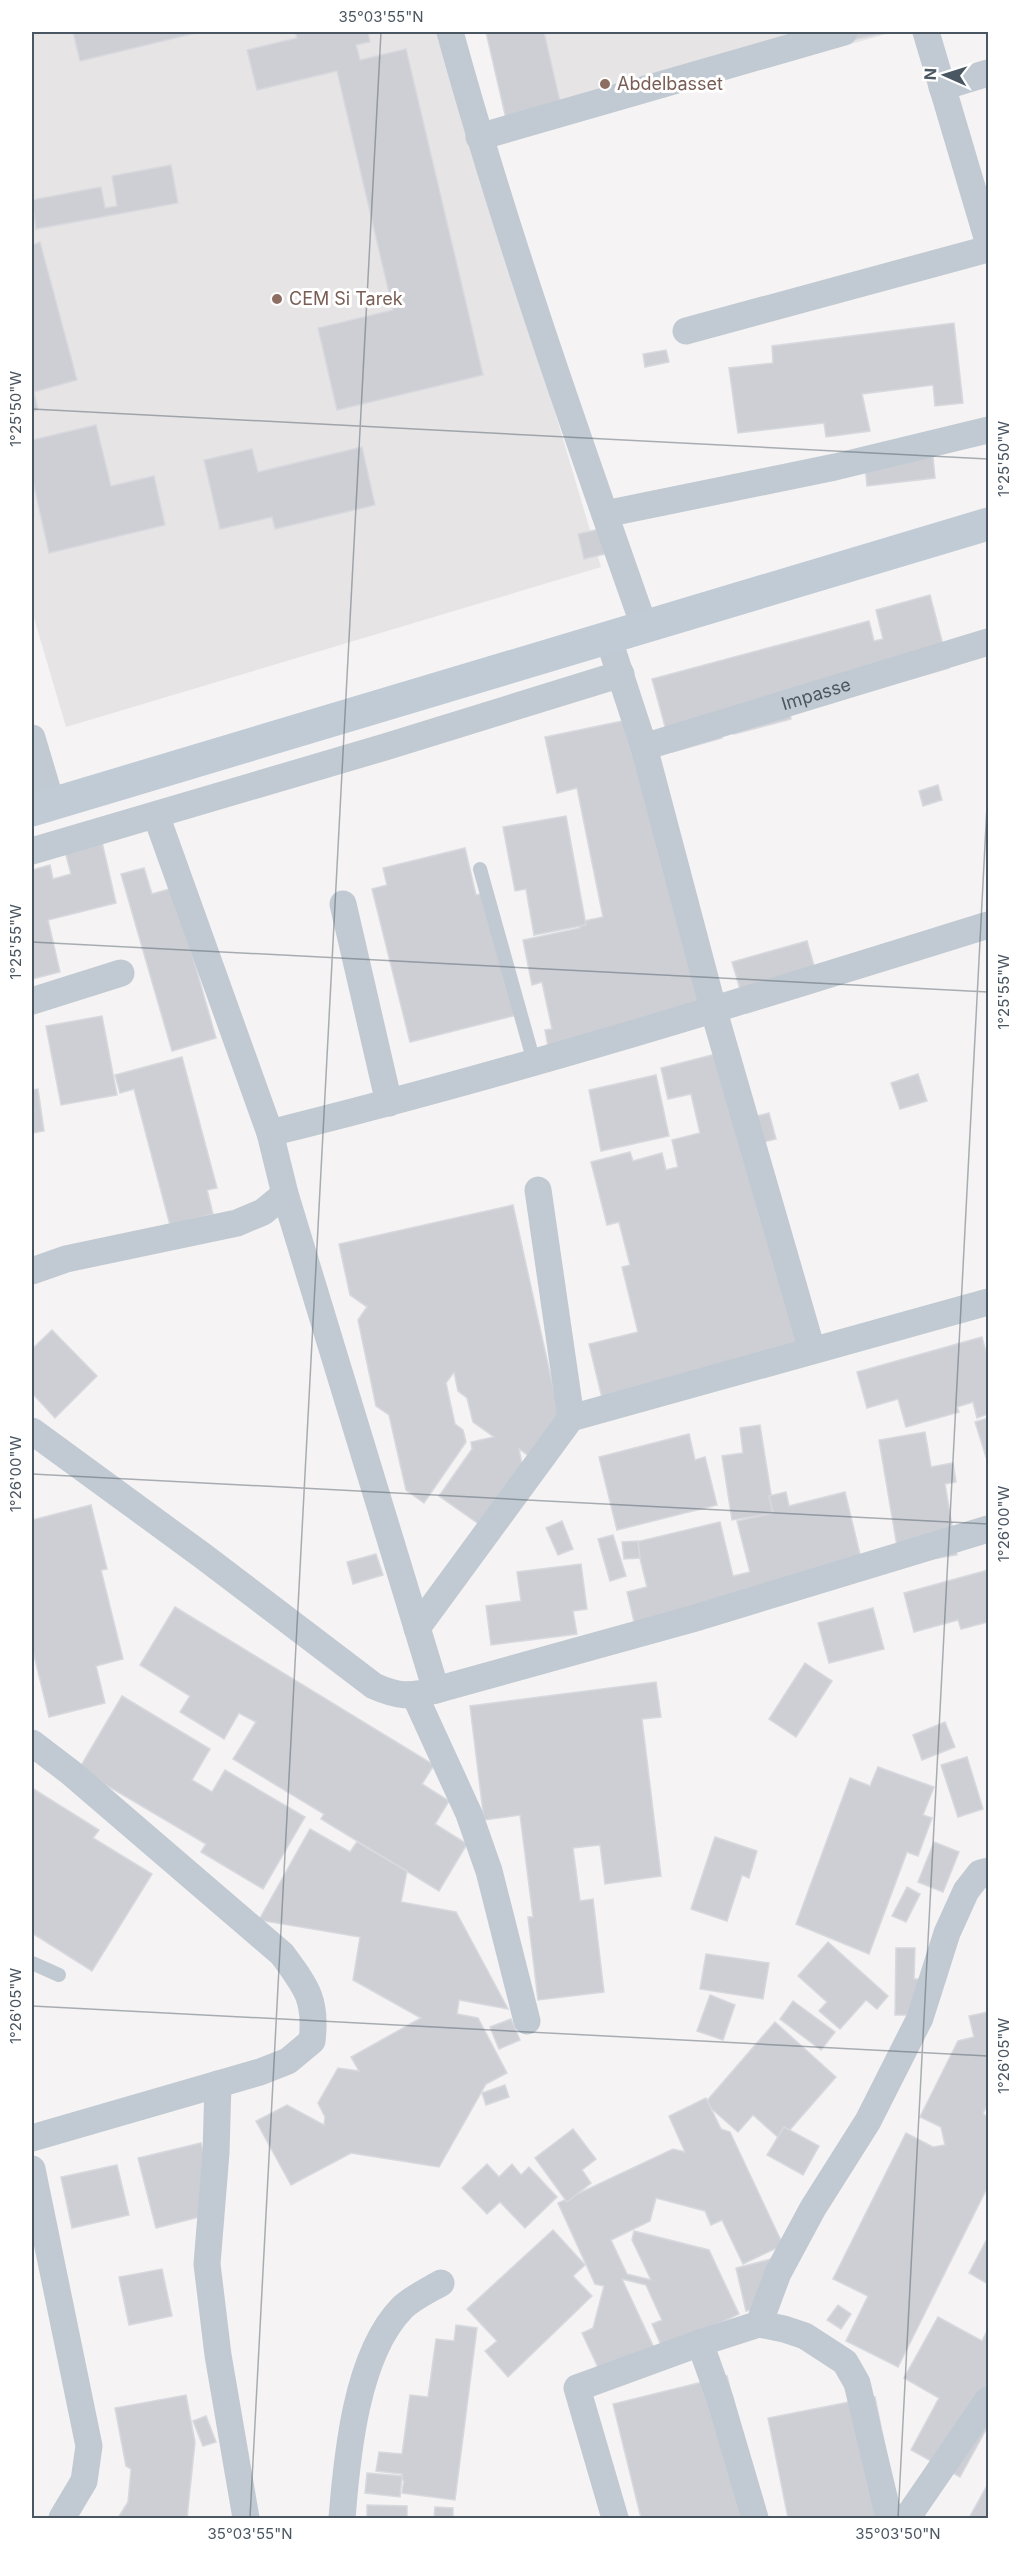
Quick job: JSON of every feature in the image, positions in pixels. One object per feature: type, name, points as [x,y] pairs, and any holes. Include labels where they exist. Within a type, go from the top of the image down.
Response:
[{"type":"main road","points":[[42,807],[988,524]]},
{"type":"street","points":[[450,32],[479,137],[605,514],[645,626]]},
{"type":"street","points":[[479,137],[844,32]]},
{"type":"street","points":[[926,32],[988,241]]},
{"type":"street","points":[[942,87],[988,73]]},
{"type":"street","points":[[686,331],[988,249]]},
{"type":"street","points":[[605,514],[835,466],[988,430]]},
{"type":"street","points":[[609,638],[644,747],[713,1008],[812,1350]]},
{"type":"street","name":"Impasse","points":[[644,747],[988,642]]},
{"type":"street","points":[[32,851],[621,674]]},
{"type":"street","points":[[32,738],[42,807]]},
{"type":"street","points":[[156,815],[270,1132],[285,1194],[417,1628],[426,1693],[489,1871],[527,2021]]},
{"type":"street","points":[[343,904],[389,1104]]},
{"type":"street","points":[[270,1132],[389,1104],[988,925]]},
{"type":"street","points":[[32,1001],[121,973]]},
{"type":"street","points":[[538,1190],[571,1419]]},
{"type":"street","points":[[32,1271],[66,1259],[237,1223],[263,1212],[285,1194]]},
{"type":"street","points":[[417,1628],[571,1419],[988,1302]]},
{"type":"street","points":[[32,1431],[203,1556],[374,1686],[396,1695],[426,1693],[692,1619],[988,1529]]},
{"type":"street","points":[[32,1743],[70,1772],[282,1954],[306,1986],[315,2015],[312,2041],[288,2061],[260,2073],[32,2138]]},
{"type":"street","points":[[759,2324],[783,2264],[813,2208],[868,2121],[920,2018],[947,1933],[966,1891],[980,1873],[988,1871]]},
{"type":"street","points":[[218,2084],[216,2153],[207,2264],[218,2355],[246,2518]]},
{"type":"street","points":[[32,2169],[89,2446],[84,2481],[62,2518]]},
{"type":"street","points":[[342,2518],[347,2453],[363,2386],[378,2343],[402,2307],[441,2283]]},
{"type":"street","points":[[615,2518],[577,2388],[699,2343],[759,2324],[805,2336],[845,2362],[857,2383],[889,2518]]},
{"type":"street","points":[[699,2343],[720,2399],[755,2518]]},
{"type":"street","points":[[907,2518],[988,2400]]},
{"type":"lane","points":[[480,869],[534,1062]]},
{"type":"lane","points":[[32,1963],[59,1975]]},
{"type":"shaded area","name":"CEM Si Tarek","points":[[32,32],[442,32],[601,567],[66,727],[32,611]]},
{"type":"shaded area","name":"Abdelbasset","points":[[490,32],[894,32],[519,136]]},
{"type":"building","points":[[73,32],[200,32],[80,61]]},
{"type":"building","points":[[295,32],[368,32],[370,42],[356,45],[360,60],[406,49],[483,375],[337,410],[318,328],[393,310],[337,71],[257,90],[247,50],[297,38]]},
{"type":"building","points":[[486,32],[544,32],[562,110],[507,123]]},
{"type":"building","points":[[817,32],[879,32],[880,34],[820,47]]},
{"type":"building","points":[[171,165],[178,203],[36,229],[32,200],[101,187],[105,208],[117,206],[112,176]]},
{"type":"building","points":[[40,242],[77,380],[34,392],[38,410],[32,412],[32,245]]},
{"type":"building","points":[[954,323],[963,403],[935,406],[933,385],[862,394],[870,431],[826,437],[824,423],[738,433],[729,368],[773,363],[772,346]]},
{"type":"building","points":[[666,350],[669,362],[645,367],[643,354]]},
{"type":"building","points":[[96,425],[111,486],[154,476],[165,525],[49,553],[32,477],[32,440]]},
{"type":"building","points":[[362,447],[375,505],[275,529],[272,517],[220,529],[204,460],[252,449],[258,472]]},
{"type":"building","points":[[933,457],[935,478],[867,486],[865,465]]},
{"type":"building","points":[[600,529],[605,554],[584,559],[578,534]]},
{"type":"building","points":[[930,595],[949,668],[790,714],[791,719],[734,734],[730,717],[717,720],[722,738],[672,752],[652,679],[869,621],[874,641],[883,639],[876,610]]},
{"type":"building","points":[[642,717],[703,1020],[549,1052],[545,1030],[552,1029],[542,982],[532,985],[523,940],[580,928],[579,922],[603,917],[577,788],[557,793],[545,737]]},
{"type":"building","points":[[938,785],[942,800],[923,806],[919,791]]},
{"type":"building","points":[[566,816],[586,925],[534,935],[526,889],[515,891],[503,827]]},
{"type":"building","points":[[102,842],[116,903],[48,920],[60,972],[32,979],[32,870],[50,865],[53,879],[71,874],[65,851]]},
{"type":"building","points":[[465,848],[476,895],[487,893],[517,1015],[410,1042],[372,889],[387,885],[383,868]]},
{"type":"building","points":[[144,868],[152,894],[173,888],[216,1038],[172,1051],[121,874]]},
{"type":"building","points":[[807,941],[821,990],[747,1013],[732,962]]},
{"type":"building","points":[[102,1016],[117,1095],[61,1105],[46,1026]]},
{"type":"building","points":[[720,1053],[736,1121],[769,1113],[776,1139],[752,1145],[801,1353],[603,1402],[589,1344],[638,1332],[622,1267],[630,1265],[619,1222],[607,1225],[591,1162],[630,1152],[633,1161],[662,1153],[666,1170],[678,1167],[672,1140],[700,1133],[691,1094],[668,1099],[661,1068]]},
{"type":"building","points":[[182,1057],[217,1188],[207,1190],[213,1214],[170,1225],[134,1089],[120,1093],[115,1075]]},
{"type":"building","points":[[918,1074],[927,1101],[900,1109],[891,1083]]},
{"type":"building","points":[[656,1075],[669,1136],[601,1151],[589,1090]]},
{"type":"building","points":[[38,1089],[44,1131],[32,1133],[32,1090]]},
{"type":"building","points":[[513,1205],[564,1437],[543,1466],[519,1449],[522,1464],[496,1536],[439,1496],[472,1449],[471,1442],[494,1437],[473,1422],[467,1398],[458,1391],[454,1372],[446,1383],[455,1424],[463,1430],[466,1442],[424,1503],[406,1490],[389,1415],[376,1406],[358,1320],[367,1307],[350,1295],[339,1244]]},
{"type":"building","points":[[52,1330],[97,1376],[55,1418],[32,1393],[32,1349]]},
{"type":"building","points":[[982,1337],[988,1359],[988,1414],[977,1418],[973,1402],[957,1407],[959,1412],[906,1427],[898,1399],[867,1408],[857,1372]]},
{"type":"building","points":[[988,1418],[988,1456],[986,1457],[975,1422]]},
{"type":"building","points":[[760,1425],[774,1513],[732,1520],[722,1456],[743,1453],[740,1428]]},
{"type":"building","points":[[925,1432],[931,1467],[953,1463],[956,1482],[945,1484],[957,1555],[900,1564],[879,1440]]},
{"type":"building","points":[[689,1434],[695,1460],[705,1457],[717,1505],[617,1530],[599,1457]]},
{"type":"building","points":[[786,1492],[789,1506],[845,1492],[864,1571],[636,1630],[627,1592],[647,1587],[636,1542],[720,1522],[733,1576],[750,1572],[737,1521],[773,1513],[769,1496]]},
{"type":"building","points":[[91,1505],[107,1569],[101,1570],[123,1659],[96,1666],[105,1703],[49,1717],[32,1647],[32,1520]]},
{"type":"building","points":[[562,1521],[573,1549],[558,1555],[546,1528]]},
{"type":"building","points":[[613,1535],[626,1576],[610,1581],[598,1539]]},
{"type":"building","points":[[638,1541],[640,1558],[624,1559],[622,1542]]},
{"type":"building","points":[[376,1554],[383,1575],[353,1584],[347,1562]]},
{"type":"building","points":[[581,1564],[587,1609],[573,1611],[577,1634],[491,1645],[486,1606],[521,1601],[517,1572]]},
{"type":"building","points":[[988,1570],[988,1622],[961,1629],[958,1620],[914,1632],[904,1593]]},
{"type":"building","points":[[175,1607],[434,1765],[422,1784],[449,1801],[435,1824],[467,1844],[439,1891],[321,1819],[324,1814],[233,1759],[256,1722],[239,1713],[224,1739],[180,1712],[190,1696],[140,1665]]},
{"type":"building","points":[[873,1608],[884,1649],[829,1663],[818,1623]]},
{"type":"building","points":[[805,1663],[832,1681],[796,1737],[769,1719]]},
{"type":"building","points":[[656,1682],[661,1717],[642,1719],[661,1876],[605,1884],[600,1845],[573,1848],[580,1901],[593,1899],[604,1992],[538,2000],[528,1917],[533,1917],[520,1815],[484,1820],[470,1706]]},
{"type":"building","points":[[122,1696],[210,1749],[192,1780],[212,1792],[225,1770],[305,1817],[263,1889],[201,1852],[206,1844],[79,1769]]},
{"type":"building","points":[[945,1722],[955,1747],[922,1760],[913,1735]]},
{"type":"building","points":[[967,1757],[983,1809],[958,1817],[941,1765]]},
{"type":"building","points":[[878,1767],[934,1787],[923,1815],[932,1818],[918,1856],[907,1852],[869,1954],[796,1924],[850,1778],[870,1786]]},
{"type":"building","points":[[32,1788],[99,1830],[93,1838],[152,1874],[92,1971],[32,1933]]},
{"type":"building","points":[[310,1829],[350,1852],[357,1842],[407,1871],[401,1902],[456,1912],[508,2009],[459,2000],[457,2014],[478,2018],[507,2073],[486,2084],[439,2167],[351,2153],[291,2185],[256,2121],[287,2105],[324,2125],[325,2117],[318,2103],[338,2068],[359,2071],[351,2057],[421,2018],[353,1980],[360,1937],[259,1920]]},
{"type":"building","points":[[715,1837],[757,1851],[749,1878],[742,1875],[727,1921],[691,1909]]},
{"type":"building","points":[[934,1842],[959,1852],[943,1892],[918,1882]]},
{"type":"building","points":[[907,1887],[920,1894],[906,1922],[892,1916]]},
{"type":"building","points":[[828,1942],[888,1996],[877,2009],[866,2000],[840,2029],[819,2011],[827,2002],[798,1976]]},
{"type":"building","points":[[896,1948],[915,1948],[914,1979],[920,1979],[920,2015],[895,2015]]},
{"type":"building","points":[[706,1954],[769,1963],[763,1999],[700,1989]]},
{"type":"building","points":[[710,1995],[735,2005],[723,2040],[697,2031]]},
{"type":"building","points":[[793,2001],[835,2032],[821,2050],[780,2019]]},
{"type":"building","points":[[988,2012],[988,2103],[983,2114],[988,2117],[988,2186],[898,2367],[846,2341],[868,2296],[833,2279],[906,2133],[933,2147],[945,2145],[941,2127],[920,2117],[958,2041],[974,2037],[969,2016]]},
{"type":"building","points":[[511,2019],[520,2040],[499,2049],[490,2027]]},
{"type":"building","points":[[775,2022],[836,2077],[781,2140],[753,2115],[738,2132],[705,2103]]},
{"type":"building","points":[[505,2085],[509,2097],[486,2105],[482,2093]]},
{"type":"building","points":[[706,2098],[721,2129],[730,2132],[783,2245],[743,2264],[722,2220],[711,2225],[705,2211],[656,2198],[650,2221],[611,2240],[627,2274],[651,2280],[632,2240],[634,2231],[709,2250],[739,2314],[663,2350],[652,2324],[662,2320],[646,2285],[622,2279],[656,2352],[603,2378],[582,2333],[593,2328],[604,2286],[595,2284],[558,2203],[673,2149],[685,2152],[669,2116]]},
{"type":"building","points":[[784,2127],[819,2146],[803,2175],[767,2155]]},
{"type":"building","points":[[573,2129],[596,2159],[582,2170],[591,2183],[567,2202],[535,2158]]},
{"type":"building","points":[[201,2143],[219,2212],[156,2228],[138,2158]]},
{"type":"building","points":[[487,2164],[499,2177],[512,2164],[521,2175],[529,2167],[557,2197],[525,2228],[500,2202],[487,2214],[462,2188]]},
{"type":"building","points":[[117,2165],[129,2215],[72,2228],[61,2177]]},
{"type":"building","points":[[553,2230],[585,2265],[573,2276],[592,2296],[508,2377],[485,2351],[497,2341],[467,2309]]},
{"type":"building","points":[[988,2237],[988,2284],[969,2273]]},
{"type":"building","points":[[791,2254],[780,2303],[746,2311],[736,2268]]},
{"type":"building","points":[[162,2269],[172,2316],[129,2325],[119,2277]]},
{"type":"building","points":[[838,2305],[851,2314],[841,2329],[827,2320]]},
{"type":"building","points":[[938,2317],[982,2341],[988,2329],[988,2426],[960,2477],[911,2450],[939,2398],[904,2378]]},
{"type":"building","points":[[456,2325],[477,2328],[455,2500],[402,2493],[404,2480],[401,2480],[402,2474],[376,2471],[379,2452],[402,2454],[410,2395],[428,2397],[436,2339],[454,2341]]},
{"type":"building","points":[[727,2376],[762,2518],[641,2518],[613,2404]]},
{"type":"building","points":[[186,2395],[195,2442],[187,2518],[118,2518],[128,2502],[131,2469],[126,2466],[115,2408]]},
{"type":"building","points":[[875,2397],[899,2518],[788,2518],[768,2418]]},
{"type":"building","points":[[206,2416],[216,2442],[203,2446],[193,2421]]},
{"type":"building","points":[[367,2473],[402,2476],[400,2497],[365,2493]]},
{"type":"building","points":[[988,2484],[988,2518],[969,2518]]},
{"type":"building","points":[[367,2505],[407,2506],[407,2518],[367,2518]]},
{"type":"building","points":[[435,2507],[453,2508],[453,2518],[434,2518]]},
{"type":"place","name":"Abdelbasset","points":[[605,84]]},
{"type":"place","name":"CEM Si Tarek","points":[[277,299]]}]
